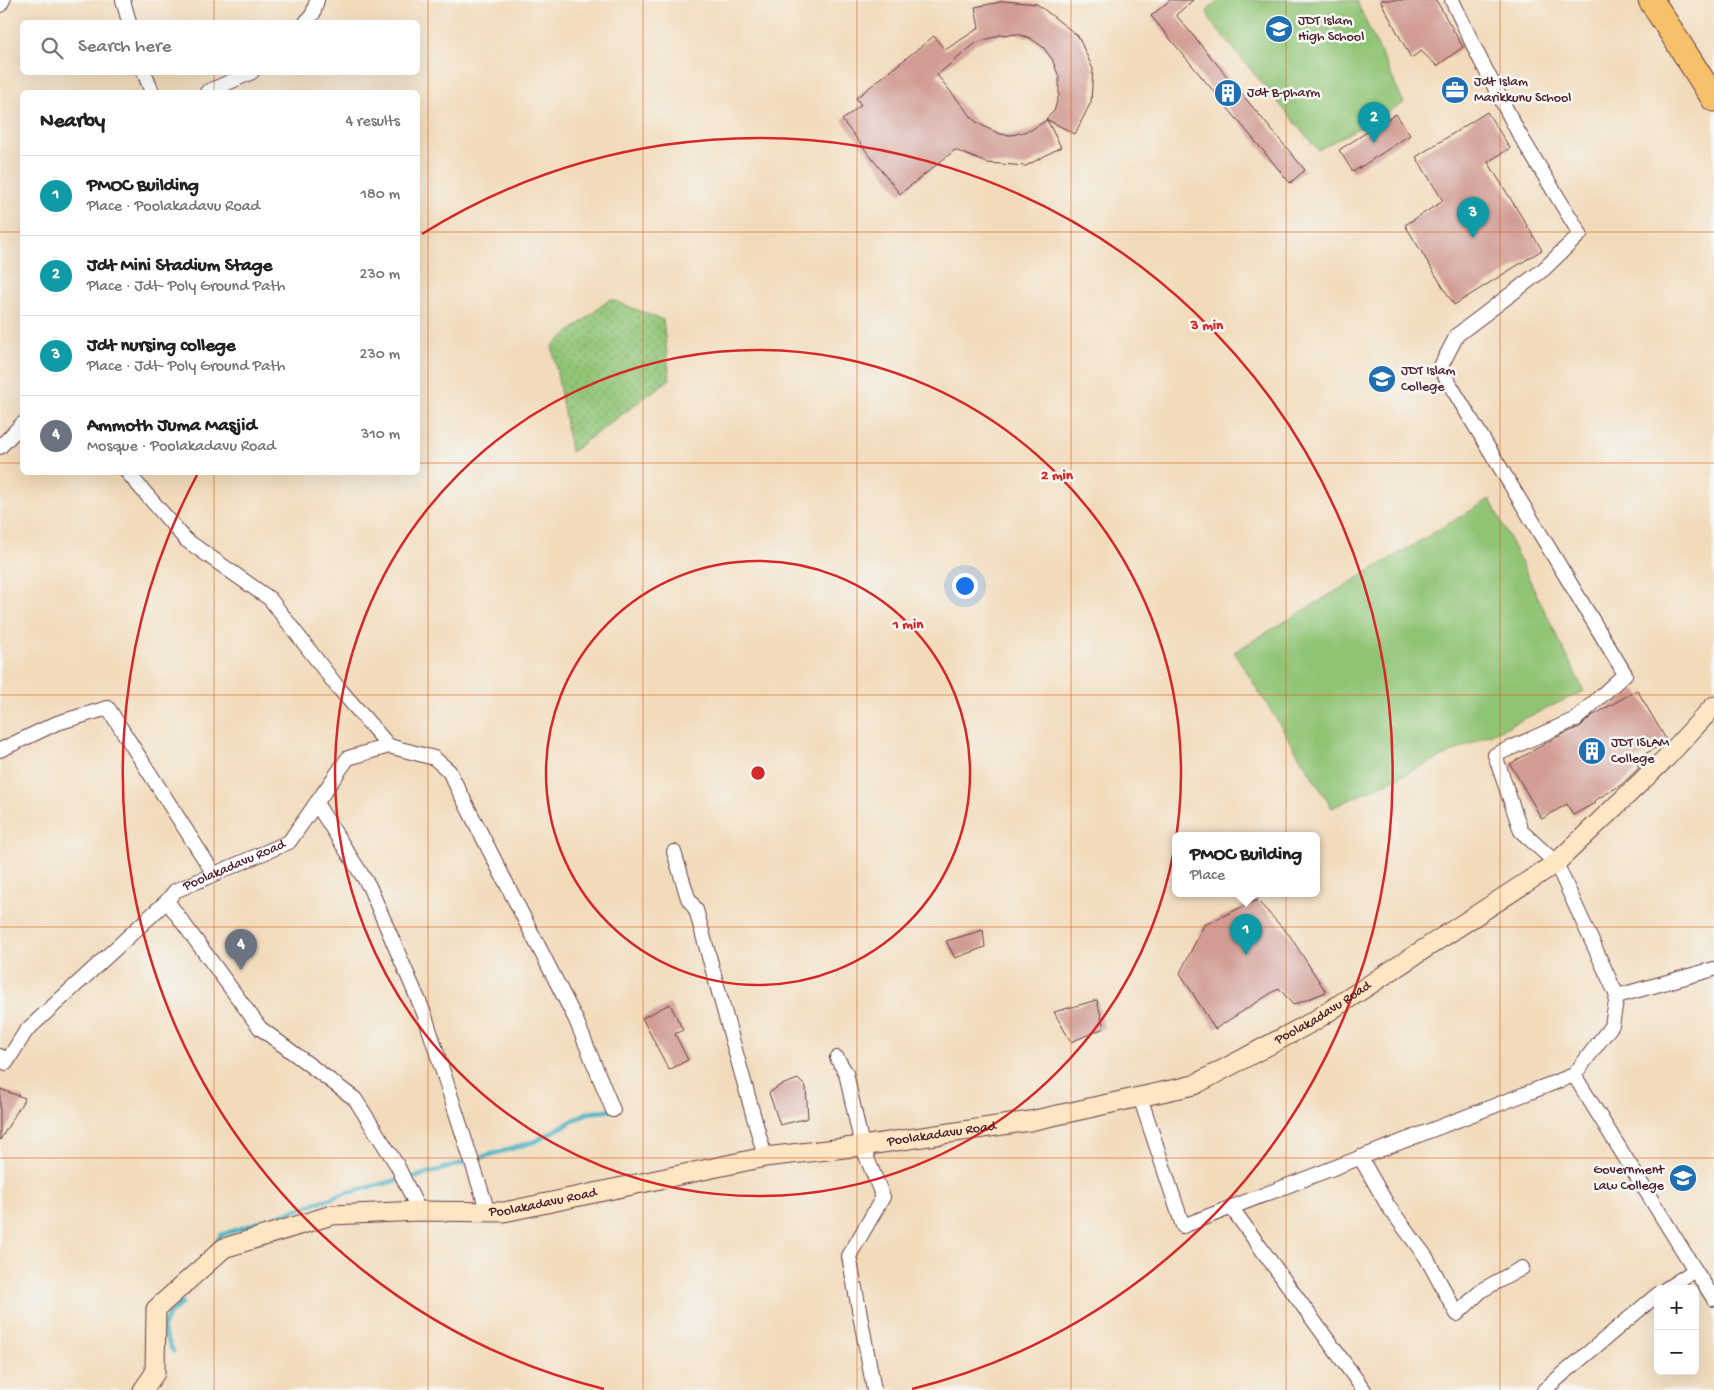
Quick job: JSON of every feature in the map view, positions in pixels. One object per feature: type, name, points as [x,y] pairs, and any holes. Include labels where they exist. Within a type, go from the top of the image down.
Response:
[{"type":"highway","points":[[1651,0],[1714,99]]},
{"type":"street","points":[[0,5],[3,0]]},
{"type":"street","points":[[123,0],[128,20]]},
{"type":"street","points":[[308,20],[313,14],[317,0]]},
{"type":"street","points":[[1140,1097],[1183,1226],[1574,1075],[1612,1025],[1617,996],[1556,863],[1521,831],[1495,755],[1576,719],[1625,674],[1440,368],[1457,335],[1544,269],[1580,234],[1518,132],[1452,0]]},
{"type":"street","points":[[145,75],[151,90]]},
{"type":"street","points":[[212,90],[245,75]]},
{"type":"street","points":[[0,447],[20,426]]},
{"type":"street","points":[[130,475],[186,540],[270,599],[336,685],[389,746],[434,758],[449,770],[576,1020],[613,1110]]},
{"type":"street","name":"Poolakadavu Road","points":[[143,1390],[154,1373],[156,1309],[224,1248],[332,1215],[419,1210],[504,1212],[765,1158],[1030,1122],[1194,1085],[1314,1021],[1556,863],[1666,758],[1714,706]]},
{"type":"street","points":[[0,750],[58,722],[108,708],[214,874]]},
{"type":"street","name":"Poolakadavu Road","points":[[0,1056],[6,1063],[26,1031],[175,891],[289,842],[348,758],[389,746]]},
{"type":"street","points":[[316,803],[369,886],[424,1012],[488,1212]]},
{"type":"street","points":[[674,852],[688,898],[696,910],[765,1158]]},
{"type":"street","points":[[167,900],[260,1028],[355,1099],[396,1165],[419,1210]]},
{"type":"street","points":[[1617,996],[1714,969]]},
{"type":"street","points":[[837,1058],[846,1074],[862,1146],[883,1197],[849,1256],[874,1390]]},
{"type":"street","points":[[1574,1075],[1714,1298]]},
{"type":"street","points":[[1360,1157],[1388,1206],[1426,1257],[1457,1314],[1482,1290],[1522,1268]]},
{"type":"street","points":[[1232,1207],[1364,1390]]},
{"type":"street","points":[[1672,1285],[1695,1270]]},
{"type":"street","points":[[1544,1390],[1654,1297]]},
{"type":"green space","points":[[1218,0],[1356,0],[1404,103],[1318,150],[1211,22],[1207,11]]},
{"type":"green space","points":[[610,299],[663,320],[670,379],[571,452],[552,346]]},
{"type":"green space","points":[[1490,499],[1584,691],[1332,808],[1234,652]]},
{"type":"building","name":"Jdt B-pharm","points":[[1170,0],[1193,0],[1176,15],[1305,170],[1290,183],[1151,16]]},
{"type":"building","points":[[1380,0],[1436,0],[1463,47],[1437,66],[1421,51],[1411,58]]},
{"type":"building","points":[[1005,1],[1037,4],[1078,36],[1093,69],[1091,102],[1075,134],[1046,119],[1054,111],[1059,95],[1059,77],[1052,59],[1043,47],[1030,38],[1018,34],[1000,35],[976,43],[937,75],[975,121],[987,128],[1000,134],[1012,135],[1031,130],[1047,120],[1061,147],[1026,166],[987,163],[955,150],[900,194],[842,120],[861,105],[856,98],[934,36],[945,50],[979,28],[975,7]]},
{"type":"building","points":[[1487,112],[1510,148],[1488,162],[1542,250],[1454,305],[1405,225],[1443,201],[1416,157]]},
{"type":"building","points":[[1396,114],[1410,135],[1353,172],[1339,150]]},
{"type":"building","name":"JDT ISLAM College","points":[[1637,690],[1667,741],[1635,760],[1639,768],[1621,785],[1594,801],[1595,803],[1573,815],[1567,804],[1542,819],[1510,764],[1553,739],[1580,727],[1592,716]]},
{"type":"building","points":[[1257,900],[1290,936],[1326,992],[1293,1005],[1279,988],[1215,1029],[1180,973],[1204,925]]},
{"type":"building","points":[[983,930],[985,947],[955,958],[946,941]]},
{"type":"building","points":[[1097,1000],[1104,1028],[1071,1042],[1054,1012]]},
{"type":"building","points":[[670,1004],[683,1030],[675,1034],[688,1060],[669,1070],[642,1018]]},
{"type":"building","points":[[798,1079],[806,1087],[808,1118],[780,1125],[769,1093],[779,1086]]},
{"type":"building","points":[[0,1089],[25,1098],[0,1140]]},
{"type":"waterway","points":[[412,1178],[536,1141],[587,1113],[613,1110]]},
{"type":"waterway","points":[[214,1246],[221,1235],[346,1193],[403,1179]]},
{"type":"waterway","points":[[173,1351],[162,1329],[169,1314],[182,1303]]},
{"type":"place","name":"JDT Islam High School","points":[[1279,29]]},
{"type":"place","name":"Jdt Islam Marikkunu School","points":[[1455,90]]},
{"type":"place","name":"Jdt B-pharm","points":[[1228,93]]},
{"type":"place","name":"Jdt Mini Stadium Stage","points":[[1374,143]]},
{"type":"place","name":"Jdt nursing college","points":[[1473,238]]},
{"type":"place","name":"JDT Islam College","points":[[1382,379]]},
{"type":"place","name":"JDT ISLAM College","points":[[1592,751]]},
{"type":"place","name":"PMOC Building","points":[[1246,955]]},
{"type":"place","name":"Ammoth Juma Masjid","points":[[241,970]]},
{"type":"place","name":"Government Law College","points":[[1683,1178]]}]
